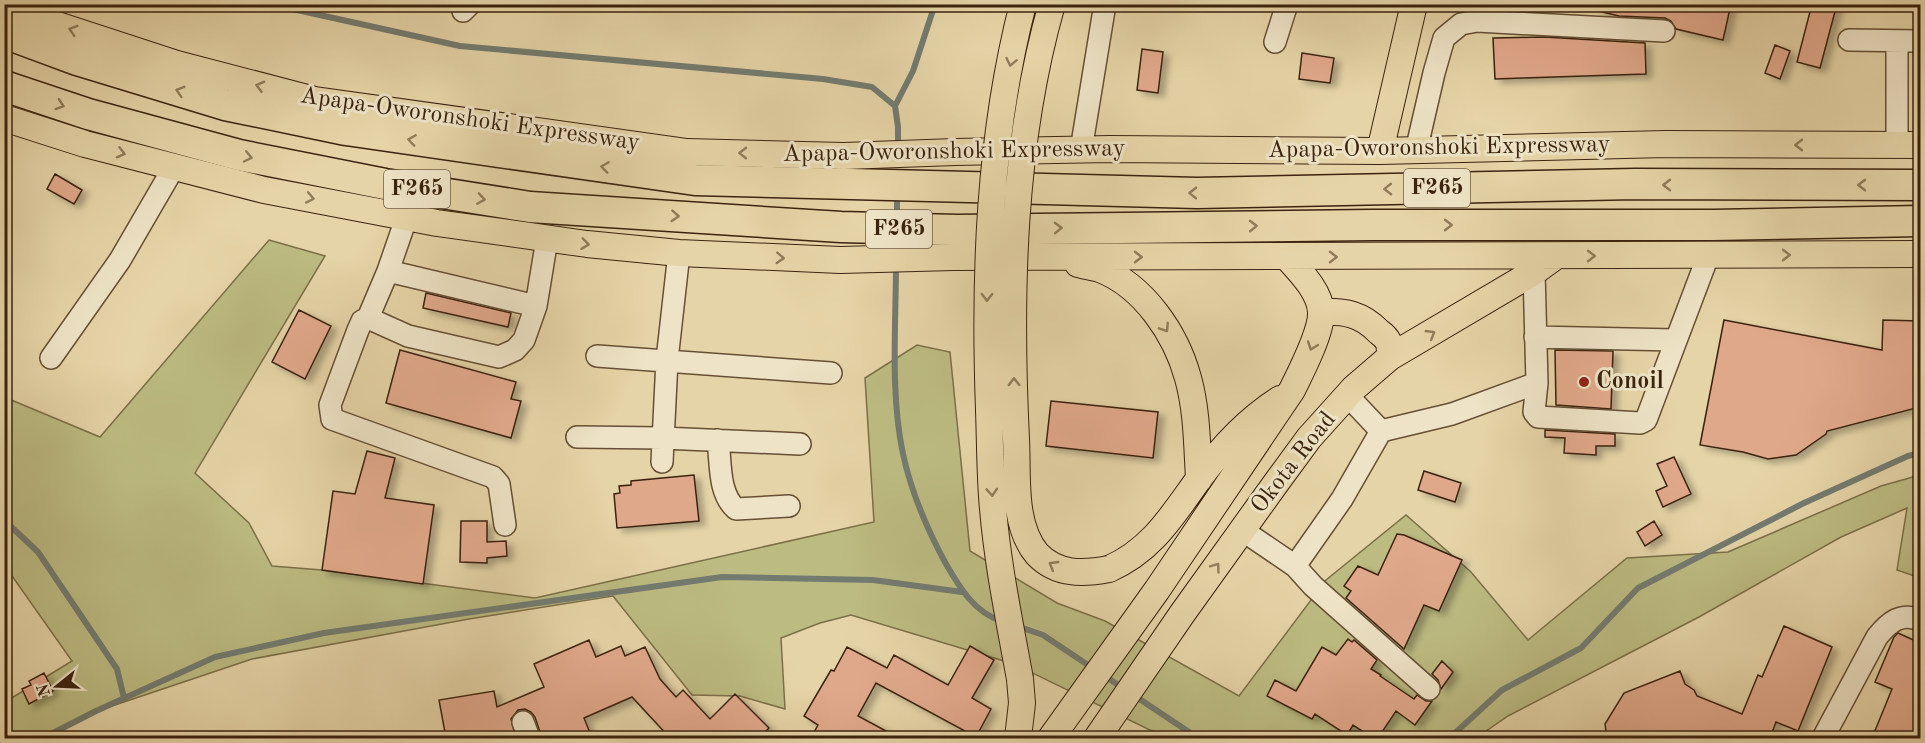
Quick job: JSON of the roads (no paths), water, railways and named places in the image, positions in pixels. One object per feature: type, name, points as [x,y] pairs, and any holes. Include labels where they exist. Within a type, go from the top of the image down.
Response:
[{"type":"highway","name":"Apapa-Oworonshoki Expressway","points":[[4,33],[77,60],[225,105],[346,130],[695,180],[1197,193],[1635,184],[1920,185]]},
{"type":"highway","name":"F265","points":[[4,87],[88,114],[238,155],[385,184],[530,207],[841,228],[956,243],[1372,225],[1713,225],[1920,221]]},
{"type":"main road","points":[[1018,738],[1022,704],[1020,679],[1007,606],[992,496],[987,358],[987,276],[999,136],[1023,4]]},
{"type":"main road","points":[[1052,4],[1023,154],[1014,261],[1013,349],[1019,502],[1025,533],[1038,554],[1061,570],[1076,574],[1109,570],[1128,561],[1171,520],[1229,441],[1258,412],[1292,390]]},
{"type":"main road","points":[[1380,152],[1414,4]]},
{"type":"main road","name":"Apapa-Oworonshoki Expressway","points":[[4,5],[27,15],[177,64],[315,100],[687,152],[844,156],[1081,150],[1380,152],[1665,144],[1909,145]]},
{"type":"main road","points":[[4,118],[85,144],[264,190],[437,223],[679,253],[840,260],[956,243],[1027,257],[1071,262],[1101,270],[1122,281],[1155,312],[1169,333],[1188,377],[1194,408],[1199,479]]},
{"type":"main road","points":[[1027,257],[1920,254]]},
{"type":"main road","name":"Okota Road","points":[[1097,738],[1182,614],[1309,438],[1347,395],[1390,357],[1534,272],[1556,256]]},
{"type":"main road","points":[[1287,257],[1314,290],[1322,312],[1354,313],[1364,319],[1389,342],[1390,357]]},
{"type":"main road","name":"Okota Road","points":[[1051,738],[1157,590],[1292,390],[1307,357],[1322,312]]},
{"type":"street","points":[[1081,150],[1106,4]]},
{"type":"street","points":[[1275,42],[1287,4]]},
{"type":"street","points":[[1416,151],[1444,38],[1461,24],[1477,21],[1664,32]]},
{"type":"street","points":[[1849,40],[1920,41]]},
{"type":"street","points":[[1897,41],[1909,145]]},
{"type":"street","points":[[51,358],[120,260],[174,166]]},
{"type":"street","points":[[407,216],[388,271],[368,318],[362,321],[358,330],[330,405],[332,419],[493,477],[499,484],[505,525]]},
{"type":"street","points":[[368,318],[408,336],[500,357],[515,350],[524,340],[536,306],[547,238]]},
{"type":"street","points":[[662,462],[667,360],[679,253]]},
{"type":"street","points":[[1534,272],[1537,383],[1534,412],[1538,417],[1640,423],[1646,420],[1708,255]]},
{"type":"street","points":[[388,271],[536,306]]},
{"type":"street","points":[[1535,337],[1675,340]]},
{"type":"street","points":[[597,356],[831,373]]},
{"type":"street","points":[[1294,566],[1342,499],[1381,431],[1452,414],[1537,383]]},
{"type":"street","points":[[1347,395],[1381,431]]},
{"type":"street","points":[[577,437],[800,444]]},
{"type":"street","points":[[718,440],[724,490],[728,502],[736,509],[789,506]]},
{"type":"street","points":[[1242,530],[1294,566],[1313,586],[1429,689]]},
{"type":"street","points":[[1822,738],[1878,637],[1889,622],[1899,618],[1913,617],[1920,620]]},
{"type":"waterway","points":[[270,4],[460,46],[823,79],[872,87],[895,106],[898,148]]},
{"type":"waterway","points":[[895,106],[913,71],[935,4]]},
{"type":"waterway","points":[[897,194],[897,220]]},
{"type":"waterway","points":[[896,263],[896,407],[906,468],[915,496],[939,551],[957,582],[975,605],[991,617],[1001,621]]},
{"type":"waterway","points":[[1446,738],[1455,733],[1502,690],[1581,648],[1638,588],[1804,503],[1908,456],[1920,453]]},
{"type":"waterway","points":[[4,520],[38,552],[117,669],[124,698]]},
{"type":"waterway","points":[[43,738],[96,711],[215,657],[324,633],[722,577],[873,580],[962,592]]},
{"type":"waterway","points":[[1017,626],[1043,635],[1094,669]]},
{"type":"waterway","points":[[1102,674],[1124,689]]},
{"type":"waterway","points":[[1132,694],[1195,736],[1204,738]]},
{"type":"place","name":"Conoil","points":[[1584,382]]}]
